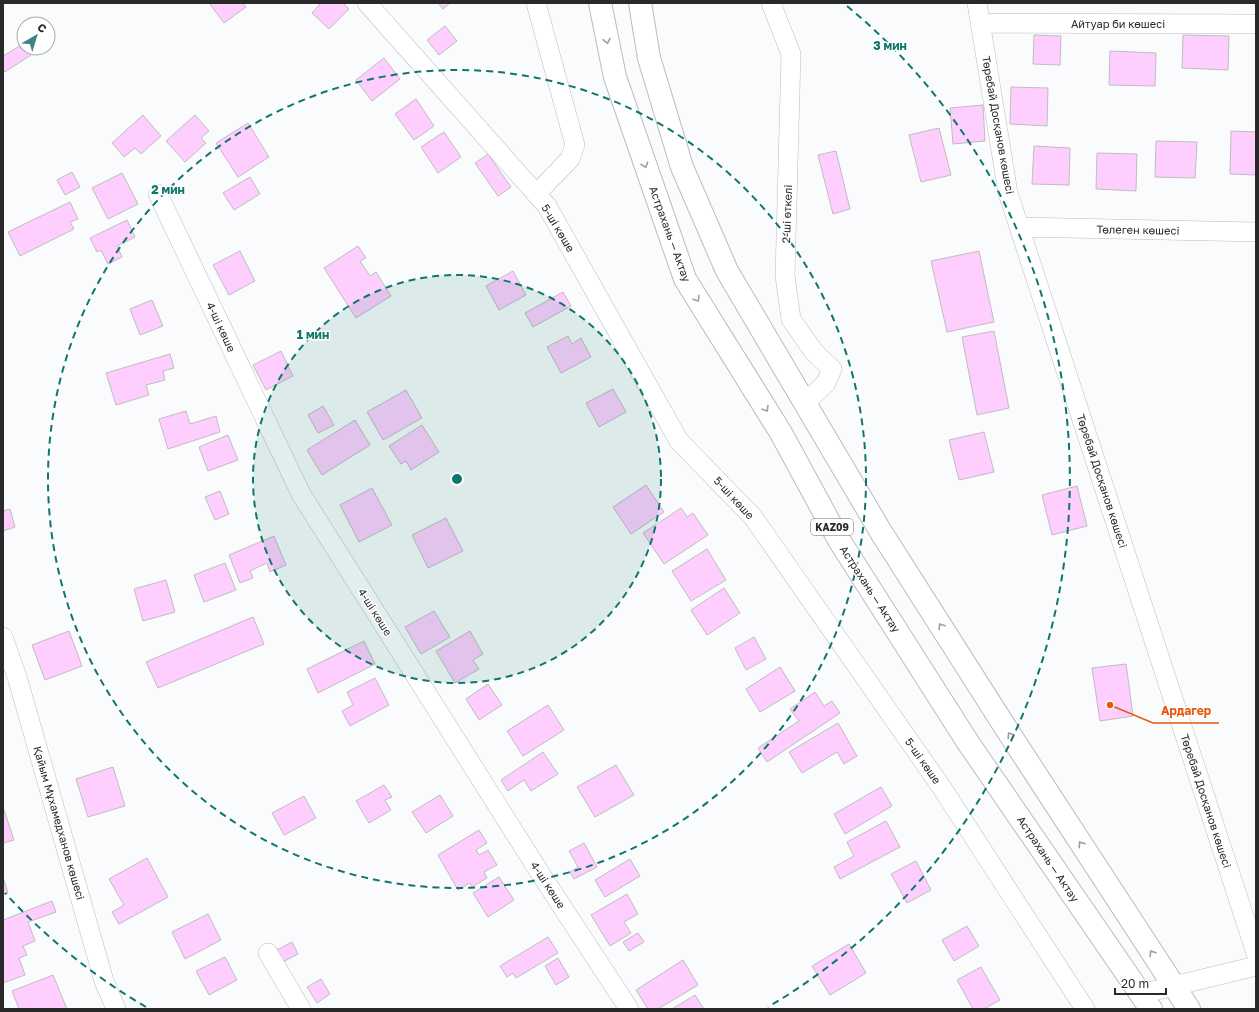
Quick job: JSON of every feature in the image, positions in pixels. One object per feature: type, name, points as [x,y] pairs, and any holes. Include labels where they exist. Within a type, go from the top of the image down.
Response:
[{"type":"highway","name":"Астрахань — Актау","points":[[600,3],[615,77],[685,279],[781,433],[839,540],[954,721],[1146,1001]]},
{"type":"highway","points":[[640,3],[649,58],[682,167],[727,270],[881,532],[1013,740],[1189,1009]]},
{"type":"street","name":"5-шi көше","points":[[367,3],[547,206],[679,441],[757,524],[942,788],[1085,1009]]},
{"type":"street","points":[[536,3],[575,146],[570,159],[536,194]]},
{"type":"street","name":"2-ші өткелі","points":[[771,3],[791,54],[785,276],[790,319],[814,352],[832,369],[826,383],[805,403]]},
{"type":"street","name":"Төребай Досқанов көшесі","points":[[977,3],[1008,193],[1256,953]]},
{"type":"street","name":"Айтуар би көшесі","points":[[980,23],[1256,24]]},
{"type":"street","name":"4-шi көше","points":[[158,194],[301,494],[540,873],[629,1009]]},
{"type":"street","name":"Төлеген көшесі","points":[[1019,228],[1256,232]]},
{"type":"street","name":"Қайым Мұхамедханов көшесi","points":[[3,637],[18,680],[104,981],[116,1009]]},
{"type":"street","points":[[268,953],[301,1009]]},
{"type":"street","points":[[1146,1001],[1174,986],[1256,966]]},
{"type":"building","points":[[209,3],[243,3],[246,7],[224,23]]},
{"type":"building","points":[[321,3],[343,3],[349,9],[329,29],[312,13]]},
{"type":"building","points":[[438,3],[450,3],[443,9]]},
{"type":"building","points":[[445,26],[457,41],[439,55],[427,40]]},
{"type":"building","points":[[1034,35],[1061,36],[1060,65],[1033,64]]},
{"type":"building","points":[[1183,35],[1229,36],[1228,70],[1182,68]]},
{"type":"building","points":[[16,48],[16,56],[29,56],[5,72],[3,69],[3,56]]},
{"type":"building","points":[[1110,51],[1156,53],[1155,86],[1109,85]]},
{"type":"building","points":[[384,58],[400,79],[372,101],[356,80]]},
{"type":"building","points":[[1011,87],[1048,88],[1047,126],[1010,124]]},
{"type":"building","points":[[416,99],[434,126],[414,140],[395,114]]},
{"type":"building","points":[[983,105],[985,141],[953,144],[950,108]]},
{"type":"building","points":[[143,115],[161,136],[141,154],[135,148],[124,157],[112,143]]},
{"type":"building","points":[[195,115],[209,131],[201,138],[206,143],[185,162],[166,141]]},
{"type":"building","points":[[248,123],[269,157],[238,177],[216,143]]},
{"type":"building","points":[[939,128],[951,175],[921,182],[909,135]]},
{"type":"building","points":[[1231,131],[1256,132],[1256,175],[1230,174]]},
{"type":"building","points":[[444,132],[461,157],[438,173],[421,147]]},
{"type":"building","points":[[1156,141],[1197,142],[1195,178],[1155,177]]},
{"type":"building","points":[[1034,146],[1070,148],[1069,185],[1032,184]]},
{"type":"building","points":[[836,151],[850,209],[833,214],[818,155]]},
{"type":"building","points":[[1097,153],[1137,154],[1136,191],[1096,189]]},
{"type":"building","points":[[488,154],[511,187],[498,196],[475,163]]},
{"type":"building","points":[[72,172],[80,187],[65,195],[57,180]]},
{"type":"building","points":[[122,173],[138,204],[108,219],[92,188]]},
{"type":"building","points":[[250,177],[260,194],[234,210],[223,193]]},
{"type":"building","points":[[70,202],[78,219],[70,222],[74,229],[20,256],[8,232]]},
{"type":"building","points":[[127,220],[135,237],[117,246],[122,257],[108,264],[101,250],[97,252],[90,238]]},
{"type":"building","points":[[358,246],[366,258],[360,261],[370,276],[376,272],[391,296],[356,318],[324,268]]},
{"type":"building","points":[[240,251],[255,281],[229,295],[213,265]]},
{"type":"building","points":[[979,251],[994,322],[947,332],[931,261]]},
{"type":"building","points":[[513,271],[526,295],[499,310],[486,286]]},
{"type":"building","points":[[563,292],[571,306],[533,327],[525,313]]},
{"type":"building","points":[[152,300],[163,326],[140,335],[130,309]]},
{"type":"building","points":[[994,331],[1009,408],[977,415],[962,337]]},
{"type":"building","points":[[568,336],[572,344],[581,338],[591,357],[561,373],[547,347]]},
{"type":"building","points":[[281,351],[293,376],[266,390],[253,365]]},
{"type":"building","points":[[170,354],[174,368],[163,371],[165,380],[146,385],[149,395],[116,405],[106,373]]},
{"type":"building","points":[[613,389],[626,412],[599,427],[586,403]]},
{"type":"building","points":[[406,390],[422,418],[383,440],[367,412]]},
{"type":"building","points":[[323,406],[334,425],[318,433],[308,415]]},
{"type":"building","points":[[186,411],[190,424],[216,416],[220,432],[168,449],[159,419]]},
{"type":"building","points":[[355,420],[370,445],[322,475],[307,450]]},
{"type":"building","points":[[422,425],[439,452],[411,470],[406,461],[401,464],[389,446]]},
{"type":"building","points":[[984,432],[994,472],[959,480],[949,440]]},
{"type":"building","points":[[228,435],[238,460],[208,471],[199,447]]},
{"type":"building","points":[[646,485],[664,512],[631,534],[613,507]]},
{"type":"building","points":[[1077,486],[1087,526],[1052,535],[1042,495]]},
{"type":"building","points":[[372,488],[392,525],[359,542],[340,505]]},
{"type":"building","points":[[220,491],[229,514],[215,520],[205,497]]},
{"type":"building","points":[[681,508],[687,517],[693,513],[708,535],[664,564],[643,533]]},
{"type":"building","points":[[10,509],[15,527],[3,531],[3,511]]},
{"type":"building","points":[[446,518],[463,551],[428,568],[412,535]]},
{"type":"building","points":[[274,536],[286,565],[270,572],[267,563],[250,571],[253,578],[240,583],[229,555]]},
{"type":"building","points":[[707,549],[726,580],[691,601],[672,571]]},
{"type":"building","points":[[225,563],[236,590],[204,602],[194,575]]},
{"type":"building","points":[[166,580],[175,612],[143,621],[134,589]]},
{"type":"building","points":[[724,588],[740,613],[707,635],[691,610]]},
{"type":"building","points":[[434,611],[450,637],[421,654],[405,627]]},
{"type":"building","points":[[253,617],[264,644],[158,688],[146,662]]},
{"type":"building","points":[[69,631],[82,666],[45,680],[32,645]]},
{"type":"building","points":[[470,631],[483,654],[473,660],[479,669],[455,683],[436,651]]},
{"type":"building","points":[[754,637],[766,659],[746,670],[735,648]]},
{"type":"building","points":[[364,641],[375,664],[318,693],[307,669]]},
{"type":"building","points":[[1126,664],[1133,716],[1100,721],[1092,668]]},
{"type":"building","points":[[780,667],[795,691],[760,712],[746,689]]},
{"type":"building","points":[[375,678],[389,705],[350,726],[342,711],[353,705],[347,692]]},
{"type":"building","points":[[488,684],[502,705],[479,720],[466,699]]},
{"type":"building","points":[[815,692],[824,706],[832,701],[840,713],[767,762],[758,748],[799,721],[790,709]]},
{"type":"building","points":[[548,705],[564,730],[523,756],[507,731]]},
{"type":"building","points":[[838,723],[857,756],[844,764],[837,752],[802,773],[789,752]]},
{"type":"building","points":[[543,752],[558,774],[531,791],[524,780],[508,791],[501,780]]},
{"type":"building","points":[[616,765],[634,795],[595,817],[577,787]]},
{"type":"building","points":[[113,767],[125,806],[88,817],[76,779]]},
{"type":"building","points":[[384,785],[392,797],[385,800],[391,810],[369,823],[356,801]]},
{"type":"building","points":[[881,787],[892,806],[845,834],[834,814]]},
{"type":"building","points":[[440,795],[453,816],[426,833],[412,812]]},
{"type":"building","points":[[304,796],[316,818],[284,835],[272,813]]},
{"type":"building","points":[[3,807],[14,840],[3,843]]},
{"type":"building","points":[[886,821],[900,847],[840,879],[834,867],[854,856],[847,842]]},
{"type":"building","points":[[479,830],[487,843],[476,850],[479,855],[488,850],[497,865],[484,872],[487,878],[472,887],[470,883],[458,890],[438,855]]},
{"type":"building","points":[[584,843],[597,867],[574,879],[570,872],[578,867],[569,851]]},
{"type":"building","points":[[147,858],[168,897],[119,924],[112,912],[124,905],[109,879]]},
{"type":"building","points":[[630,859],[640,876],[605,897],[595,880]]},
{"type":"building","points":[[916,861],[931,890],[907,903],[891,874]]},
{"type":"building","points":[[3,877],[8,893],[3,894]]},
{"type":"building","points":[[499,877],[514,900],[488,917],[473,893]]},
{"type":"building","points":[[627,894],[638,914],[624,922],[631,933],[610,946],[591,915]]},
{"type":"building","points":[[52,901],[56,912],[28,922],[35,941],[23,946],[27,955],[19,958],[25,975],[3,983],[3,920]]},
{"type":"building","points":[[208,914],[221,940],[185,959],[172,932]]},
{"type":"building","points":[[967,926],[979,946],[954,961],[942,940]]},
{"type":"building","points":[[638,933],[644,942],[629,951],[623,942]]},
{"type":"building","points":[[548,937],[558,953],[516,978],[513,973],[507,977],[500,966]]},
{"type":"building","points":[[292,942],[298,954],[279,964],[273,952]]},
{"type":"building","points":[[849,944],[866,973],[830,995],[812,966]]},
{"type":"building","points":[[225,957],[237,980],[209,995],[196,971]]},
{"type":"building","points":[[558,958],[569,977],[556,985],[545,966]]},
{"type":"building","points":[[683,960],[698,985],[658,1009],[648,1009],[636,990]]},
{"type":"building","points":[[981,967],[1000,1000],[984,1009],[973,1009],[957,980]]},
{"type":"building","points":[[53,975],[67,1009],[19,1009],[12,991]]},
{"type":"building","points":[[321,979],[330,994],[317,1003],[307,987]]},
{"type":"building","points":[[695,995],[704,1009],[672,1009]]},
{"type":"place","name":"Ардагер","points":[[1110,705]]}]
